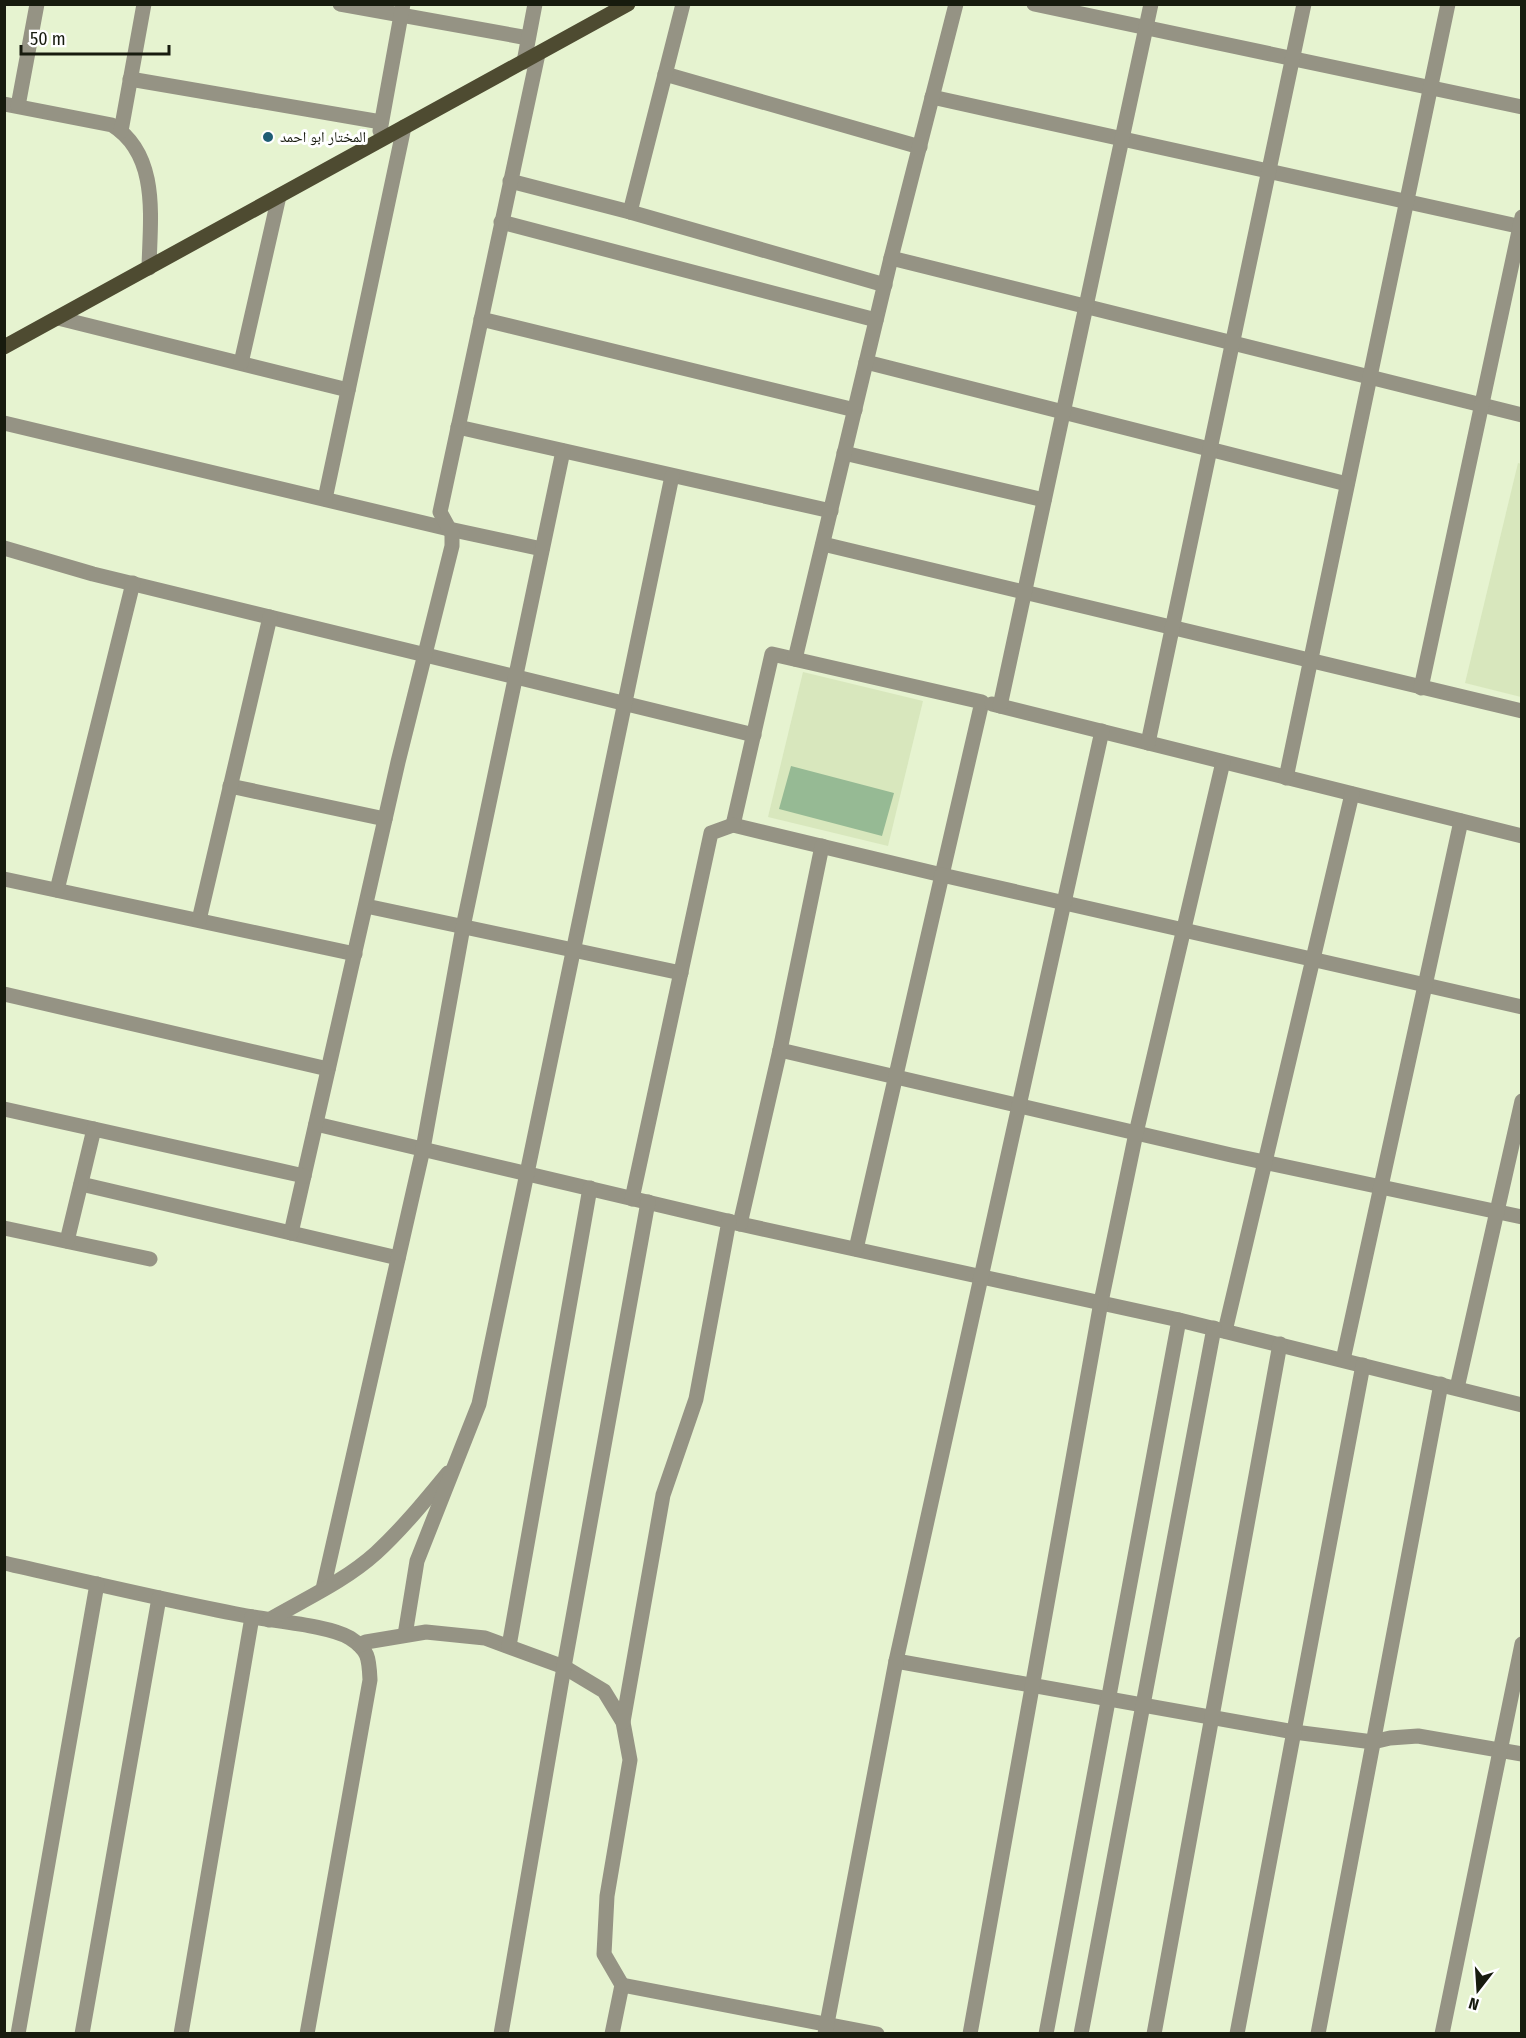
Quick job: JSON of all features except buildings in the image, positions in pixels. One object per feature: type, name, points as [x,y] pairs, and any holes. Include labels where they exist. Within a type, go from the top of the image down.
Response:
[{"type":"main road","points":[[4,347],[628,4]]},
{"type":"street","points":[[37,4],[11,105],[112,125],[121,131],[138,152],[149,181],[149,268]]},
{"type":"street","points":[[121,131],[144,4]]},
{"type":"street","points":[[340,4],[402,10],[528,38]]},
{"type":"street","points":[[524,62],[535,4]]},
{"type":"street","points":[[630,212],[683,4]]},
{"type":"street","points":[[795,659],[891,258],[956,4]]},
{"type":"street","points":[[1034,4],[1521,107]]},
{"type":"street","points":[[1000,706],[1151,4]]},
{"type":"street","points":[[1148,743],[1304,4]]},
{"type":"street","points":[[1286,778],[1448,4]]},
{"type":"street","points":[[378,142],[402,10]]},
{"type":"street","points":[[291,1233],[385,819],[452,546],[452,534],[440,512],[538,54]]},
{"type":"street","points":[[665,74],[920,147]]},
{"type":"street","points":[[130,79],[381,122]]},
{"type":"street","points":[[932,98],[1406,201],[1521,223],[1421,688]]},
{"type":"street","points":[[325,499],[404,128]]},
{"type":"street","points":[[510,181],[630,212],[885,285]]},
{"type":"street","points":[[241,363],[279,196]]},
{"type":"street","points":[[501,222],[876,320]]},
{"type":"street","points":[[891,258],[1521,415]]},
{"type":"street","points":[[58,318],[348,390]]},
{"type":"street","points":[[481,319],[855,410]]},
{"type":"street","points":[[866,362],[1347,484]]},
{"type":"street","points":[[4,423],[542,549]]},
{"type":"street","points":[[458,427],[831,511]]},
{"type":"street","points":[[323,1589],[423,1149],[463,927],[563,451]]},
{"type":"street","points":[[844,453],[1044,500]]},
{"type":"street","points":[[405,1635],[417,1561],[479,1404],[672,476]]},
{"type":"street","points":[[823,544],[1521,711]]},
{"type":"street","points":[[4,548],[133,583],[754,735]]},
{"type":"street","points":[[57,890],[133,583]]},
{"type":"street","points":[[199,920],[270,617]]},
{"type":"street","points":[[733,825],[772,654],[1000,706],[1521,836]]},
{"type":"street","points":[[856,1249],[982,702]]},
{"type":"street","points":[[826,2029],[896,1661],[1102,731]]},
{"type":"street","points":[[970,2034],[1101,1302],[1136,1133],[1223,762]]},
{"type":"street","points":[[230,786],[385,819]]},
{"type":"street","points":[[1080,2034],[1143,1704],[1220,1330],[1265,1162],[1352,794]]},
{"type":"street","points":[[1342,1360],[1461,821]]},
{"type":"street","points":[[632,1199],[711,832],[733,825],[1521,1007]]},
{"type":"street","points":[[612,2034],[622,1984],[604,1954],[607,1896],[630,1760],[623,1722],[663,1496],[696,1399],[734,1223],[780,1050],[822,846]]},
{"type":"street","points":[[4,879],[355,954]]},
{"type":"street","points":[[366,906],[681,973]]},
{"type":"street","points":[[4,994],[328,1069]]},
{"type":"street","points":[[780,1050],[1136,1133],[1521,1217]]},
{"type":"street","points":[[1457,1388],[1521,1101]]},
{"type":"street","points":[[4,1109],[304,1176]]},
{"type":"street","points":[[316,1124],[734,1223],[1179,1320],[1521,1405]]},
{"type":"street","points":[[67,1241],[94,1129]]},
{"type":"street","points":[[81,1184],[398,1258]]},
{"type":"street","points":[[509,1646],[590,1188]]},
{"type":"street","points":[[501,2034],[564,1667],[648,1202]]},
{"type":"street","points":[[4,1228],[150,1259]]},
{"type":"street","points":[[1046,2034],[1179,1320]]},
{"type":"street","points":[[1154,2034],[1280,1344]]},
{"type":"street","points":[[1237,2034],[1363,1365]]},
{"type":"street","points":[[1318,2034],[1441,1384]]},
{"type":"street","points":[[270,1620],[340,1580],[374,1554],[404,1526],[457,1462]]},
{"type":"street","points":[[4,1563],[159,1598],[325,1630],[348,1637],[364,1648],[369,1659],[370,1680],[307,2034]]},
{"type":"street","points":[[18,2034],[97,1584]]},
{"type":"street","points":[[82,2034],[159,1598]]},
{"type":"street","points":[[181,2034],[252,1617]]},
{"type":"street","points":[[359,1645],[426,1632],[485,1638],[564,1667],[604,1691],[623,1722]]},
{"type":"street","points":[[1442,2034],[1521,1644]]},
{"type":"street","points":[[896,1661],[1294,1732],[1373,1742],[1418,1736],[1521,1754]]},
{"type":"street","points":[[622,1984],[826,2029],[877,2034]]},
{"type":"shaded area","points":[[1518,463],[1522,464],[1521,697],[1465,683]]},
{"type":"shaded area","points":[[803,672],[923,701],[888,846],[768,817]]},
{"type":"place","name":"المختار ابو احمد","points":[[268,137]]}]
